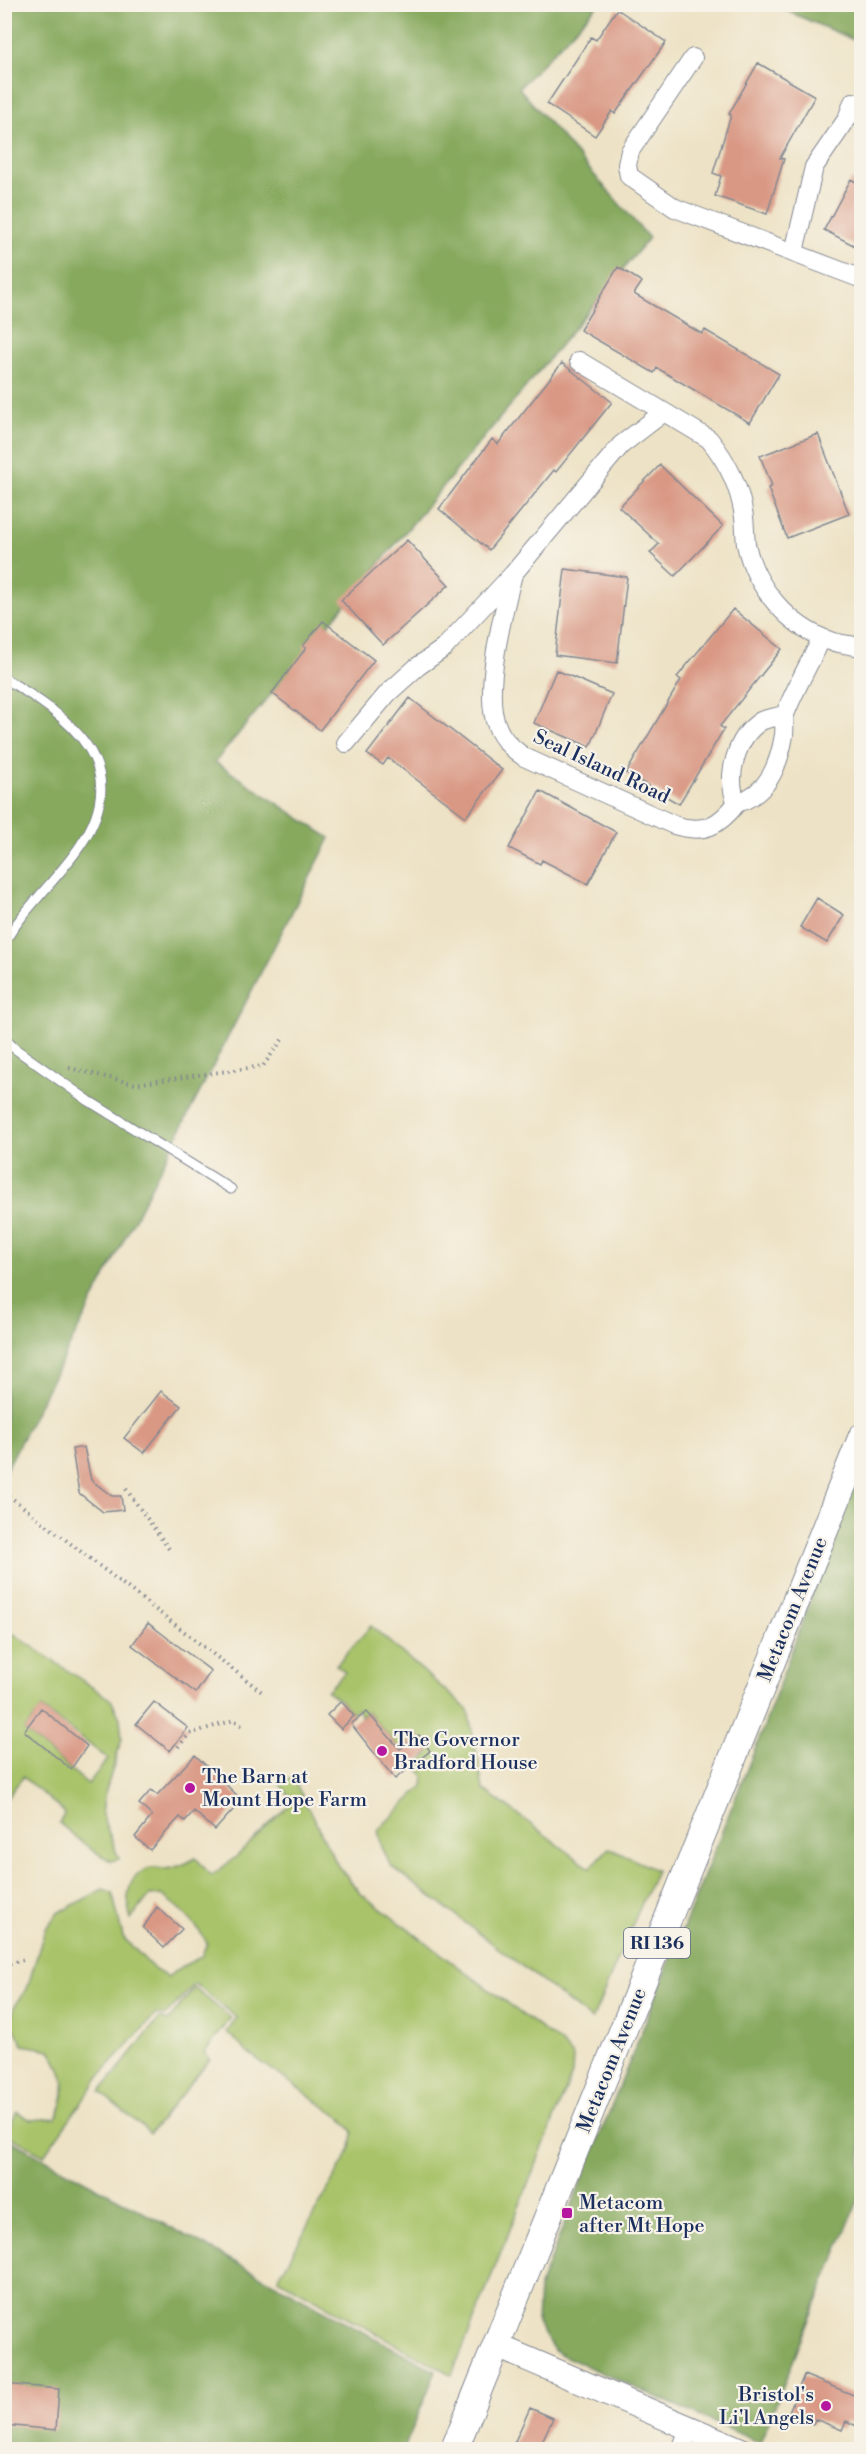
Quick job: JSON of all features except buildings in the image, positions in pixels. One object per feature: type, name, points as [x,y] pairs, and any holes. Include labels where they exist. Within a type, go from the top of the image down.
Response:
[{"type":"main road","name":"Metacom Avenue","points":[[454,2450],[861,1437]]},
{"type":"street","points":[[693,58],[630,151],[627,165],[629,176],[675,208],[861,279]]},
{"type":"street","points":[[794,252],[814,167],[847,119],[853,102]]},
{"type":"street","points":[[579,361],[709,438],[730,469],[741,500],[747,547],[758,578],[767,593],[789,616],[822,638],[861,647]]},
{"type":"street","name":"Seal Island Road","points":[[346,743],[388,693],[417,667],[444,648],[513,574],[621,445],[664,412]]},
{"type":"street","name":"Seal Island Road","points":[[513,574],[498,635],[491,705],[497,728],[513,749],[524,757],[688,829],[711,826],[722,820],[737,803],[760,791],[769,781],[780,752],[784,715],[822,638]]},
{"type":"street","points":[[737,803],[732,781],[738,751],[746,737],[759,723],[784,715]]},
{"type":"street","points":[[497,2346],[685,2439],[741,2450]]},
{"type":"lane","points":[[4,678],[39,699],[75,729],[93,752],[100,773],[100,795],[97,816],[81,845],[16,922],[4,943]]},
{"type":"lane","points":[[4,1038],[14,1048],[89,1101],[231,1189]]},
{"type":"path","points":[[61,1064],[70,1069],[135,1084],[263,1066],[284,1037]]},
{"type":"path","points":[[126,1490],[169,1549]]},
{"type":"path","points":[[4,1492],[262,1692]]},
{"type":"path","points":[[178,1747],[189,1734],[234,1720],[245,1728]]},
{"type":"path","points":[[4,1965],[27,1959]]},
{"type":"green space","points":[[5,5],[598,5],[519,88],[649,238],[215,762],[330,838],[5,1472]]},
{"type":"green space","points":[[773,5],[861,5],[861,43]]},
{"type":"green space","points":[[861,1461],[861,2193],[760,2443],[555,2352],[537,2323],[539,2287],[763,1729]]},
{"type":"green space","points":[[371,1626],[468,1710],[483,1789],[590,1868],[609,1848],[656,1870],[592,2020],[390,1865],[378,1830],[423,1786],[424,1775],[416,1767],[430,1751],[419,1735],[400,1749],[367,1712],[361,1716],[357,1709],[352,1713],[327,1691],[345,1672],[336,1665]]},
{"type":"green space","points":[[5,1628],[111,1700],[120,1718],[122,1739],[104,1797],[102,1815],[119,1859],[111,1861],[93,1851],[59,1823],[65,1813],[23,1777],[5,1800]],"holes":[[[42,1708],[108,1759],[88,1784],[24,1731]]]},
{"type":"green space","points":[[293,1778],[338,1866],[360,1893],[563,2045],[573,2057],[572,2074],[452,2375],[278,2279],[351,2148],[353,2132],[342,2119],[247,2052],[227,2032],[237,2018],[195,1984],[165,2016],[156,2014],[103,2072],[44,2155],[5,2134],[17,2112],[31,2120],[56,2118],[63,2099],[62,2075],[50,2050],[23,2045],[11,2022],[14,2007],[27,1989],[45,1929],[58,1913],[103,1889],[112,1892],[123,1937],[155,1970],[167,1977],[201,1957],[207,1943],[203,1935],[187,1916],[161,1895],[149,1896],[131,1919],[128,1896],[132,1882],[136,1876],[151,1868],[174,1868],[196,1858],[211,1876],[236,1857],[293,1801],[280,1784]]},
{"type":"green space","points":[[194,1988],[231,2018],[204,2053],[210,2059],[150,2133],[100,2092],[160,2018],[168,2021]]},
{"type":"green space","points":[[4,2137],[436,2371],[404,2449],[5,2449]]},
{"type":"place","name":"The Governor Bradford House","points":[[382,1751]]},
{"type":"place","name":"The Barn at Mount Hope Farm","points":[[190,1788]]},
{"type":"place","name":"Metacom after Mt Hope","points":[[567,2213]]},
{"type":"place","name":"Bristol's Li'l Angels","points":[[826,2406]]}]
